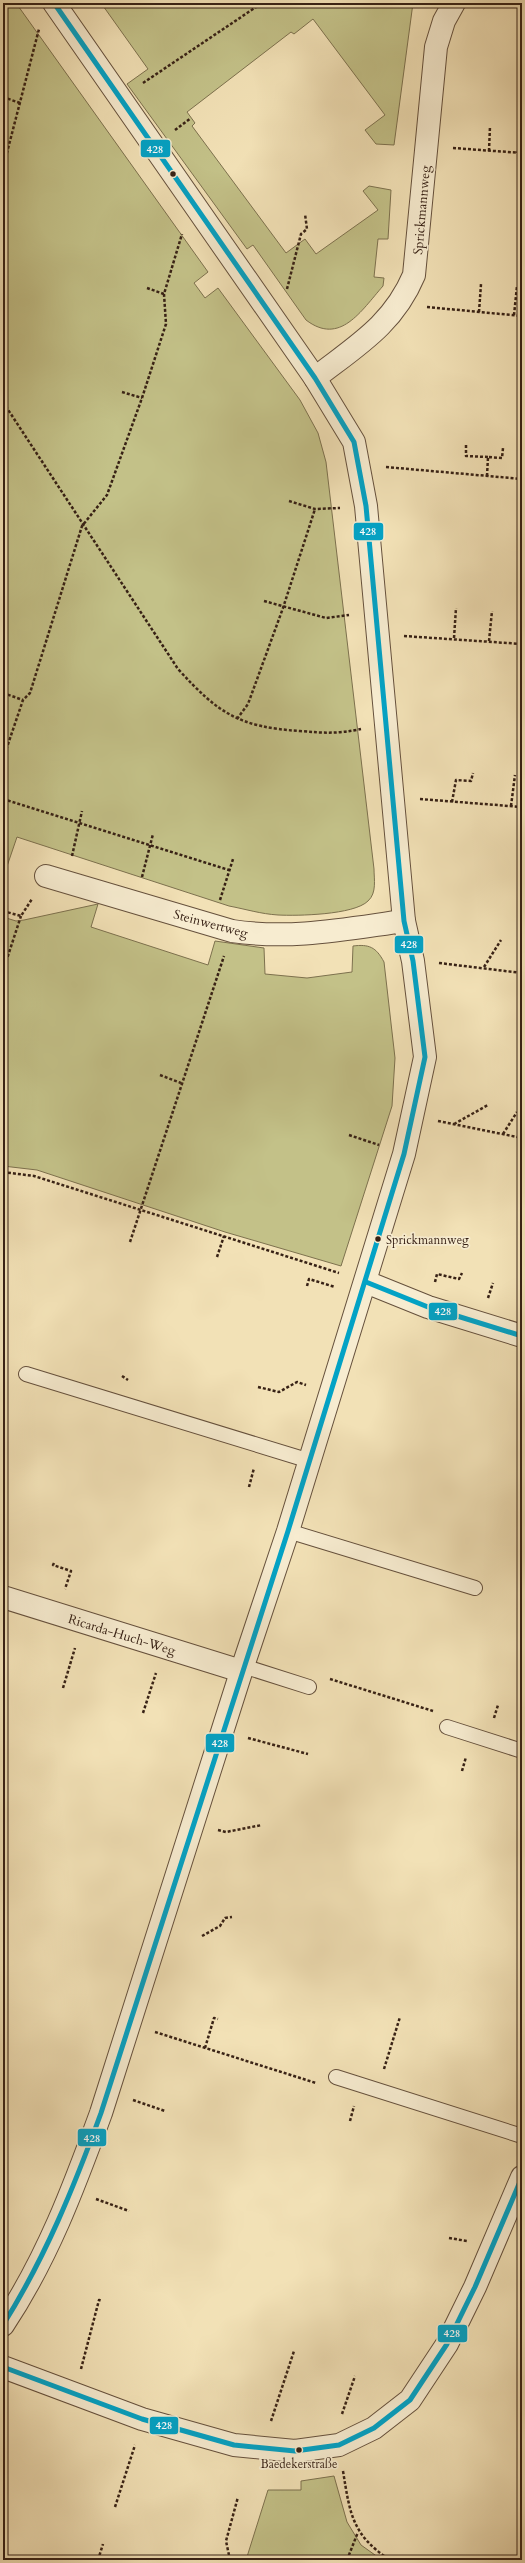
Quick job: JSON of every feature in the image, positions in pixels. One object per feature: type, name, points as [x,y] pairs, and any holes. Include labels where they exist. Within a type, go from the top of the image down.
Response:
[{"type":"street","points":[[3,2325],[27,2289],[73,2191],[108,2092],[364,1289],[404,1154],[414,1115],[425,1057],[413,961],[404,921],[386,723],[380,636],[366,506],[354,442],[315,378],[278,323],[54,3]]},
{"type":"street","name":"Sprickmannweg","points":[[315,378],[375,331],[392,314],[404,297],[414,275],[436,47],[444,21],[454,3]]},
{"type":"street","name":"Steinwertweg","points":[[56,879],[223,928],[264,936],[292,936],[404,921]]},
{"type":"street","points":[[364,1289],[522,1336]]},
{"type":"street","name":"Ricarda-Huch-Weg","points":[[3,1598],[164,1647],[242,1668]]},
{"type":"street","points":[[3,2368],[142,2419],[234,2444],[262,2449],[295,2451],[339,2445],[374,2428],[410,2400],[447,2344],[475,2287],[522,2177]]},
{"type":"lane","points":[[26,1374],[310,1462]]},
{"type":"lane","points":[[288,1531],[475,1588]]},
{"type":"lane","points":[[242,1668],[309,1687]]},
{"type":"lane","points":[[447,1727],[522,1751]]},
{"type":"lane","points":[[336,2077],[522,2136]]},
{"type":"path","points":[[120,99],[262,3]]},
{"type":"path","points":[[3,168],[39,26]]},
{"type":"path","points":[[3,97],[20,103]]},
{"type":"path","points":[[489,151],[490,126]]},
{"type":"path","points":[[517,153],[522,144]]},
{"type":"path","points":[[427,146],[522,153]]},
{"type":"path","points":[[3,759],[23,700],[30,692],[82,526],[107,495],[142,398],[166,324],[164,294],[192,202]]},
{"type":"path","points":[[278,323],[301,234],[307,229],[305,214]]},
{"type":"path","points":[[480,312],[481,284]]},
{"type":"path","points":[[514,315],[517,286]]},
{"type":"path","points":[[147,288],[164,294]]},
{"type":"path","points":[[404,297],[431,308],[522,316]]},
{"type":"path","points":[[122,392],[142,398]]},
{"type":"path","points":[[3,402],[82,526],[178,669],[198,691],[221,710],[237,719],[258,727],[337,734],[386,723]]},
{"type":"path","points":[[466,445],[466,456],[502,458],[503,448]]},
{"type":"path","points":[[487,476],[488,457]]},
{"type":"path","points":[[359,465],[522,479]]},
{"type":"path","points":[[289,501],[315,509],[366,506]]},
{"type":"path","points":[[237,719],[248,704],[283,608],[315,509]]},
{"type":"path","points":[[264,602],[326,618],[377,611]]},
{"type":"path","points":[[454,638],[456,608]]},
{"type":"path","points":[[489,641],[492,611]]},
{"type":"path","points":[[380,636],[454,638],[522,644],[522,634]]},
{"type":"path","points":[[3,693],[23,700]]},
{"type":"path","points":[[452,802],[456,780],[471,781],[473,773]]},
{"type":"path","points":[[511,806],[515,775]]},
{"type":"path","points":[[393,796],[522,807]]},
{"type":"path","points":[[3,799],[229,870]]},
{"type":"path","points":[[3,971],[21,916],[56,879],[80,822],[82,811]]},
{"type":"path","points":[[137,903],[153,834]]},
{"type":"path","points":[[130,1242],[181,1084],[223,928],[229,870],[233,859]]},
{"type":"path","points":[[3,911],[21,916]]},
{"type":"path","points":[[484,967],[501,940]]},
{"type":"path","points":[[413,961],[484,967],[522,973]]},
{"type":"path","points":[[160,1075],[181,1084]]},
{"type":"path","points":[[454,1124],[488,1105]]},
{"type":"path","points":[[503,1134],[517,1112]]},
{"type":"path","points":[[414,1115],[522,1138]]},
{"type":"path","points":[[349,1135],[404,1154]]},
{"type":"path","points":[[3,1172],[34,1176],[224,1236],[364,1289]]},
{"type":"path","points":[[218,1257],[224,1236]]},
{"type":"path","points":[[307,1286],[309,1279],[364,1289]]},
{"type":"path","points":[[258,1387],[279,1392],[297,1382],[331,1394]]},
{"type":"path","points":[[54,1563],[53,1565],[71,1571],[57,1614]]},
{"type":"path","points":[[63,1688],[83,1622]]},
{"type":"path","points":[[143,1713],[164,1647]]},
{"type":"path","points":[[322,1677],[443,1714],[447,1727]]},
{"type":"path","points":[[223,1729],[308,1754]]},
{"type":"path","points":[[193,1823],[226,1832],[262,1825]]},
{"type":"path","points":[[202,1936],[220,1926],[225,1918],[232,1917]]},
{"type":"path","points":[[205,2048],[214,2018],[218,2019]]},
{"type":"path","points":[[377,2090],[400,2018]]},
{"type":"path","points":[[130,2025],[326,2087],[336,2077]]},
{"type":"path","points":[[520,2071],[522,2066]]},
{"type":"path","points":[[108,2092],[165,2111]]},
{"type":"path","points":[[73,2191],[129,2211]]},
{"type":"path","points":[[74,2394],[100,2300],[102,2301]]},
{"type":"path","points":[[262,2449],[294,2351]]},
{"type":"path","points":[[116,2507],[142,2419]]},
{"type":"path","points":[[339,2445],[349,2504],[358,2532],[374,2550],[390,2560]]},
{"type":"path","points":[[230,2560],[226,2541],[238,2497]]},
{"type":"path","points":[[346,2560],[358,2532]]},
{"type":"path","points":[[98,2560],[103,2544]]},
{"type":"shaded area","points":[[3,3],[16,3],[208,272],[194,283],[205,298],[218,288],[300,400],[318,433],[326,462],[374,869],[373,894],[368,901],[361,906],[338,912],[311,915],[278,915],[259,913],[229,906],[17,837],[3,878]]},
{"type":"shaded area","points":[[101,3],[413,3],[394,145],[376,144],[365,130],[385,115],[313,19],[294,34],[291,32],[187,112],[195,123],[192,126],[286,253],[305,239],[316,254],[378,210],[363,191],[369,186],[391,190],[388,239],[378,239],[374,277],[384,278],[383,286],[358,315],[340,327],[329,329],[318,327],[306,320],[253,245],[247,249],[127,84],[148,69]]},
{"type":"shaded area","points":[[98,904],[91,927],[208,965],[215,941],[264,948],[265,974],[307,978],[352,972],[353,946],[368,946],[375,950],[381,957],[384,962],[395,1058],[392,1106],[341,1266],[225,1232],[37,1170],[3,1166],[3,917],[16,921],[24,920]]},
{"type":"shaded area","points":[[334,2476],[347,2522],[361,2545],[382,2560],[246,2560],[268,2490],[301,2490],[301,2481]]},
{"type":"transit line","name":"428","points":[[3,2325],[32,2274],[58,2222],[101,2113],[288,1531],[404,1154],[425,1057],[413,961],[404,921],[366,506],[354,442],[315,378],[54,3]]},
{"type":"transit line","name":"428","points":[[366,1282],[428,1307],[522,1336]]},
{"type":"transit line","name":"428","points":[[3,2367],[142,2419],[234,2445],[295,2451],[339,2445],[374,2428],[410,2400],[447,2344],[475,2287],[522,2177]]},
{"type":"place","name":"Sprickmannweg","points":[[378,1239]]},
{"type":"place","name":"Baedekerstraße","points":[[299,2450]]}]
